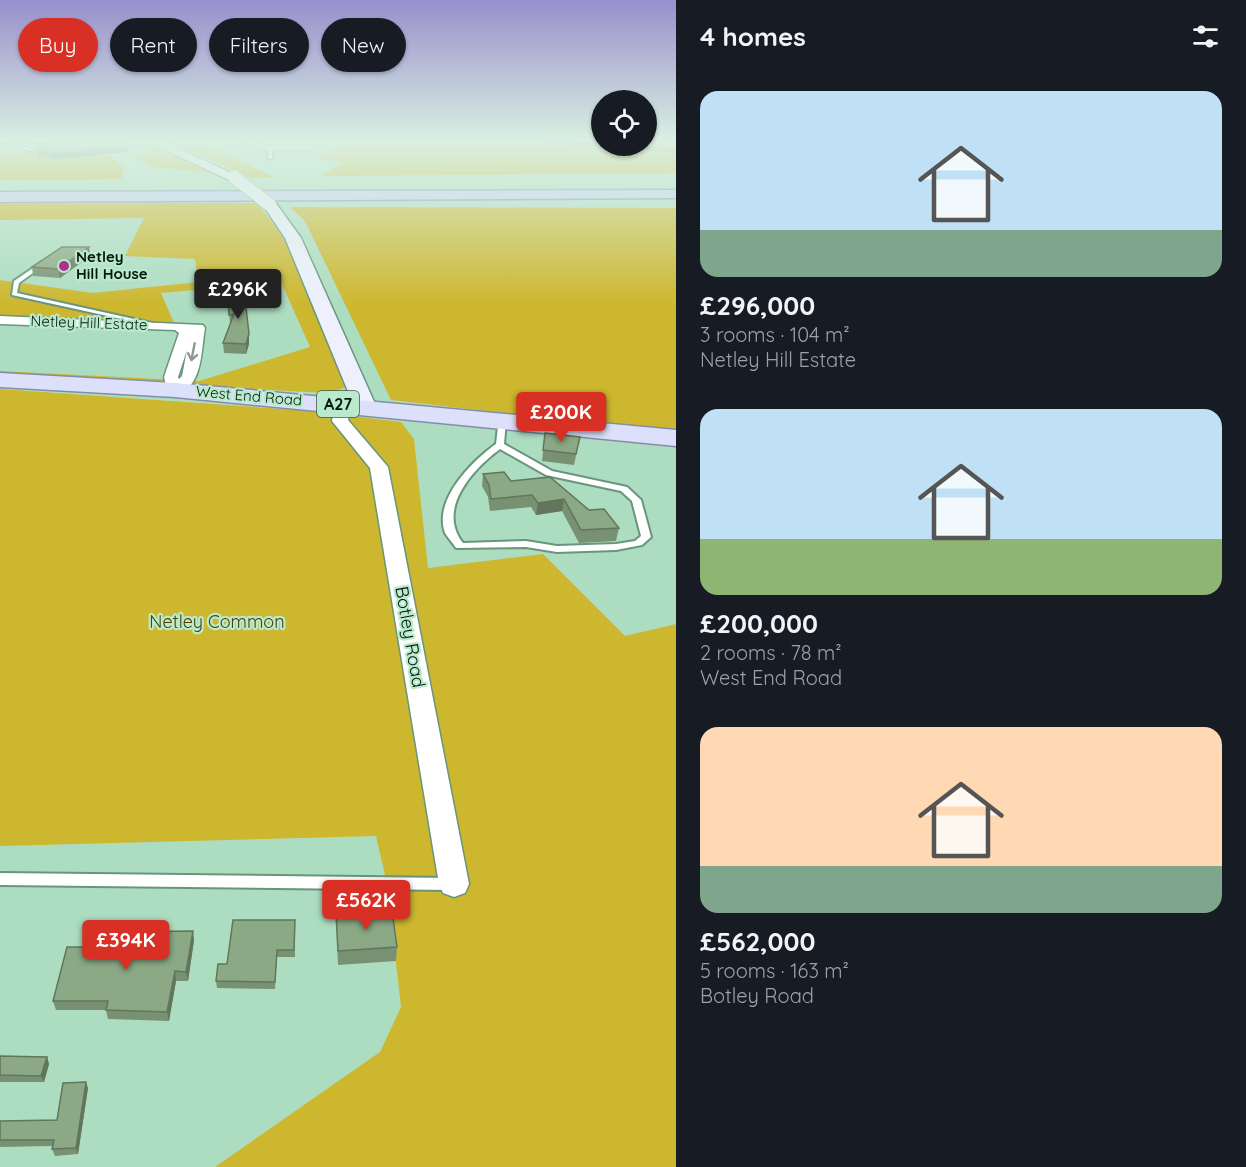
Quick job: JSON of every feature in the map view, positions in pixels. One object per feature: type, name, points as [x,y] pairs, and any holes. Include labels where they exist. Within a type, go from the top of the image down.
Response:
[{"type":"highway","points":[[0,197],[257,195]]},
{"type":"highway","points":[[102,196],[676,203]]},
{"type":"main road","points":[[258,195],[270,205],[293,238],[354,405]]},
{"type":"main road","name":"West End Road","points":[[0,380],[175,390],[354,405],[676,438]]},
{"type":"street","name":"Netley Hill Estate","points":[[0,320],[179,326],[186,332],[171,377],[175,390]]},
{"type":"street","name":"Botley Road","points":[[354,405],[340,421],[379,467],[454,884]]},
{"type":"lane","points":[[50,259],[16,282],[14,294],[161,326]]},
{"type":"lane","points":[[500,445],[502,420]]},
{"type":"lane","points":[[500,445],[549,473],[624,489],[636,500],[646,537],[638,543],[616,546],[557,549],[526,544],[460,546],[451,539],[448,532],[451,504],[478,460],[500,445]]},
{"type":"lane","points":[[0,879],[454,884]]},
{"type":"green space","points":[[256,203],[271,221],[298,265],[347,387],[327,393],[0,376],[0,371],[199,381],[310,347],[281,282],[161,293],[174,323],[0,318],[0,280],[93,293],[198,282],[195,259],[125,256],[144,218],[0,220],[0,204]]},
{"type":"green space","points":[[290,207],[676,208],[676,433],[391,400],[305,221]]},
{"type":"green space","name":"Netley Common","points":[[0,389],[311,411],[401,422],[414,439],[428,568],[543,554],[625,636],[676,624],[676,1167],[215,1167],[380,1052],[401,1007],[387,884],[376,836],[0,846]]},
{"type":"building","points":[[62,247],[89,247],[58,269],[32,267]]},
{"type":"building","points":[[244,289],[249,334],[246,344],[223,343],[234,314],[229,315],[228,294],[242,294]]},
{"type":"building","points":[[545,433],[580,437],[576,454],[543,450]]},
{"type":"building","points":[[504,472],[511,481],[550,477],[589,510],[604,509],[619,528],[581,530],[564,499],[538,503],[532,495],[491,499],[489,485],[483,474]]},
{"type":"building","points":[[392,911],[397,947],[338,951],[336,914]]},
{"type":"building","points":[[233,920],[295,920],[294,950],[277,950],[275,982],[216,981],[218,964],[227,964]]},
{"type":"building","points":[[193,931],[186,972],[175,971],[167,1012],[106,1010],[108,1001],[53,1001],[67,947],[109,947],[112,932]]},
{"type":"building","points":[[0,1056],[47,1057],[41,1076],[0,1075]]},
{"type":"building","points":[[86,1082],[76,1148],[52,1149],[54,1140],[0,1140],[0,1121],[57,1120],[63,1083]]},
{"type":"place","name":"Netley Hill House","points":[[64,266]]}]
